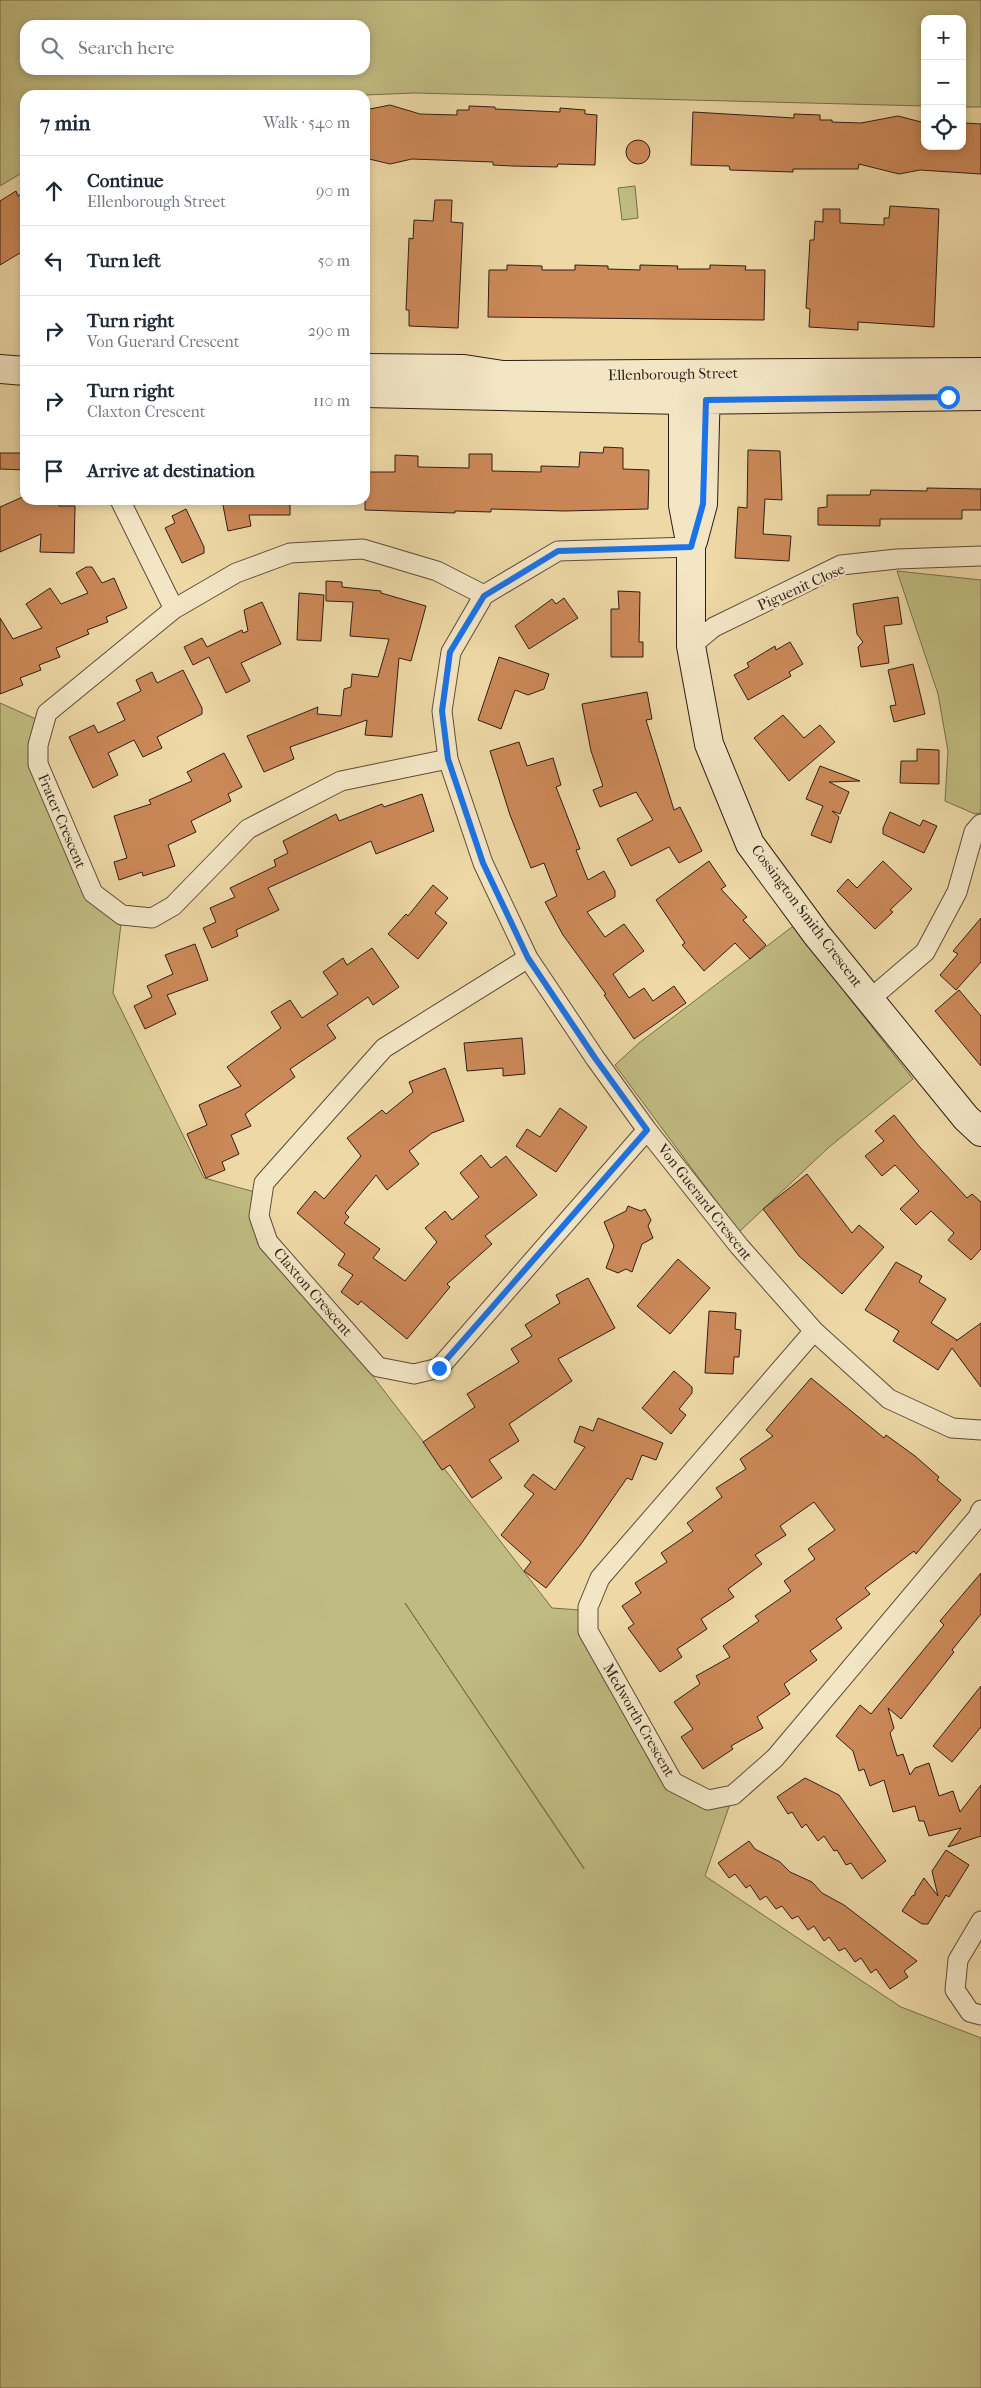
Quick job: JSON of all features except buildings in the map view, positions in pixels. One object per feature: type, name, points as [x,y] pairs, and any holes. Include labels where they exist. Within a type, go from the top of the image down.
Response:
[{"type":"main road","name":"Ellenborough Street","points":[[370,368],[464,369],[503,375],[695,387],[981,396]]},
{"type":"main road","points":[[0,369],[20,370]]},
{"type":"main road","name":"Ellenborough Street","points":[[370,393],[695,387],[981,372]]},
{"type":"main road","name":"Cossington Smith Crescent","points":[[695,387],[683,505],[691,547],[691,646],[709,744],[750,844],[817,935],[966,1118],[981,1132]]},
{"type":"street","points":[[122,505],[174,609]]},
{"type":"street","name":"Von Guerard Crescent","points":[[691,547],[558,551],[484,596],[450,652],[442,711],[448,759],[483,863],[528,958],[595,1058],[647,1130],[739,1246],[814,1331],[889,1399],[952,1428],[981,1430]]},
{"type":"street","name":"Frater Crescent","points":[[448,759],[341,781],[248,828],[173,906],[152,918],[122,915],[93,893],[38,764],[38,745],[47,713],[174,609],[236,573],[290,553],[364,550],[437,571],[484,596]]},
{"type":"street","name":"Piguenit Close","points":[[691,646],[714,627],[841,566],[897,559],[981,556]]},
{"type":"street","points":[[870,999],[925,952],[957,892],[974,832],[981,824]]},
{"type":"street","name":"Claxton Crescent","points":[[528,958],[384,1048],[264,1183],[259,1216],[268,1242],[378,1367],[414,1374],[439,1368],[647,1130]]},
{"type":"street","name":"Medworth Crescent","points":[[814,1331],[600,1578],[588,1606],[588,1631],[673,1782],[708,1800],[733,1795],[775,1758],[978,1517],[981,1510]]},
{"type":"street","points":[[981,1921],[958,1960],[955,1990],[970,2012],[981,2015]]},
{"type":"shaded area","points":[[0,0],[981,0],[981,107],[966,107],[966,15],[921,15],[921,106],[415,93],[370,95],[370,90],[20,90],[20,174],[0,186]]},
{"type":"shaded area","points":[[635,186],[638,218],[622,220],[618,188]]},
{"type":"shaded area","points":[[897,571],[981,580],[981,813],[975,814],[945,801],[948,751],[938,694]]},
{"type":"shaded area","points":[[0,703],[36,719],[38,764],[93,893],[122,915],[113,993],[204,1178],[262,1194],[269,1242],[552,1608],[580,1610],[673,1782],[702,1797],[733,1795],[705,1876],[901,2007],[981,2038],[981,2388],[0,2388]],"holes":[[[405,1603],[584,1868],[584,1869]]]},
{"type":"shaded area","points":[[796,924],[850,999],[913,1079],[828,1148],[739,1232],[615,1065],[639,1043]]},
{"type":"route","points":[[439,1368],[647,1130],[595,1058],[528,958],[483,863],[448,759],[442,711],[450,652],[484,596],[558,551],[691,547],[703,504],[706,400],[948,397]]}]
